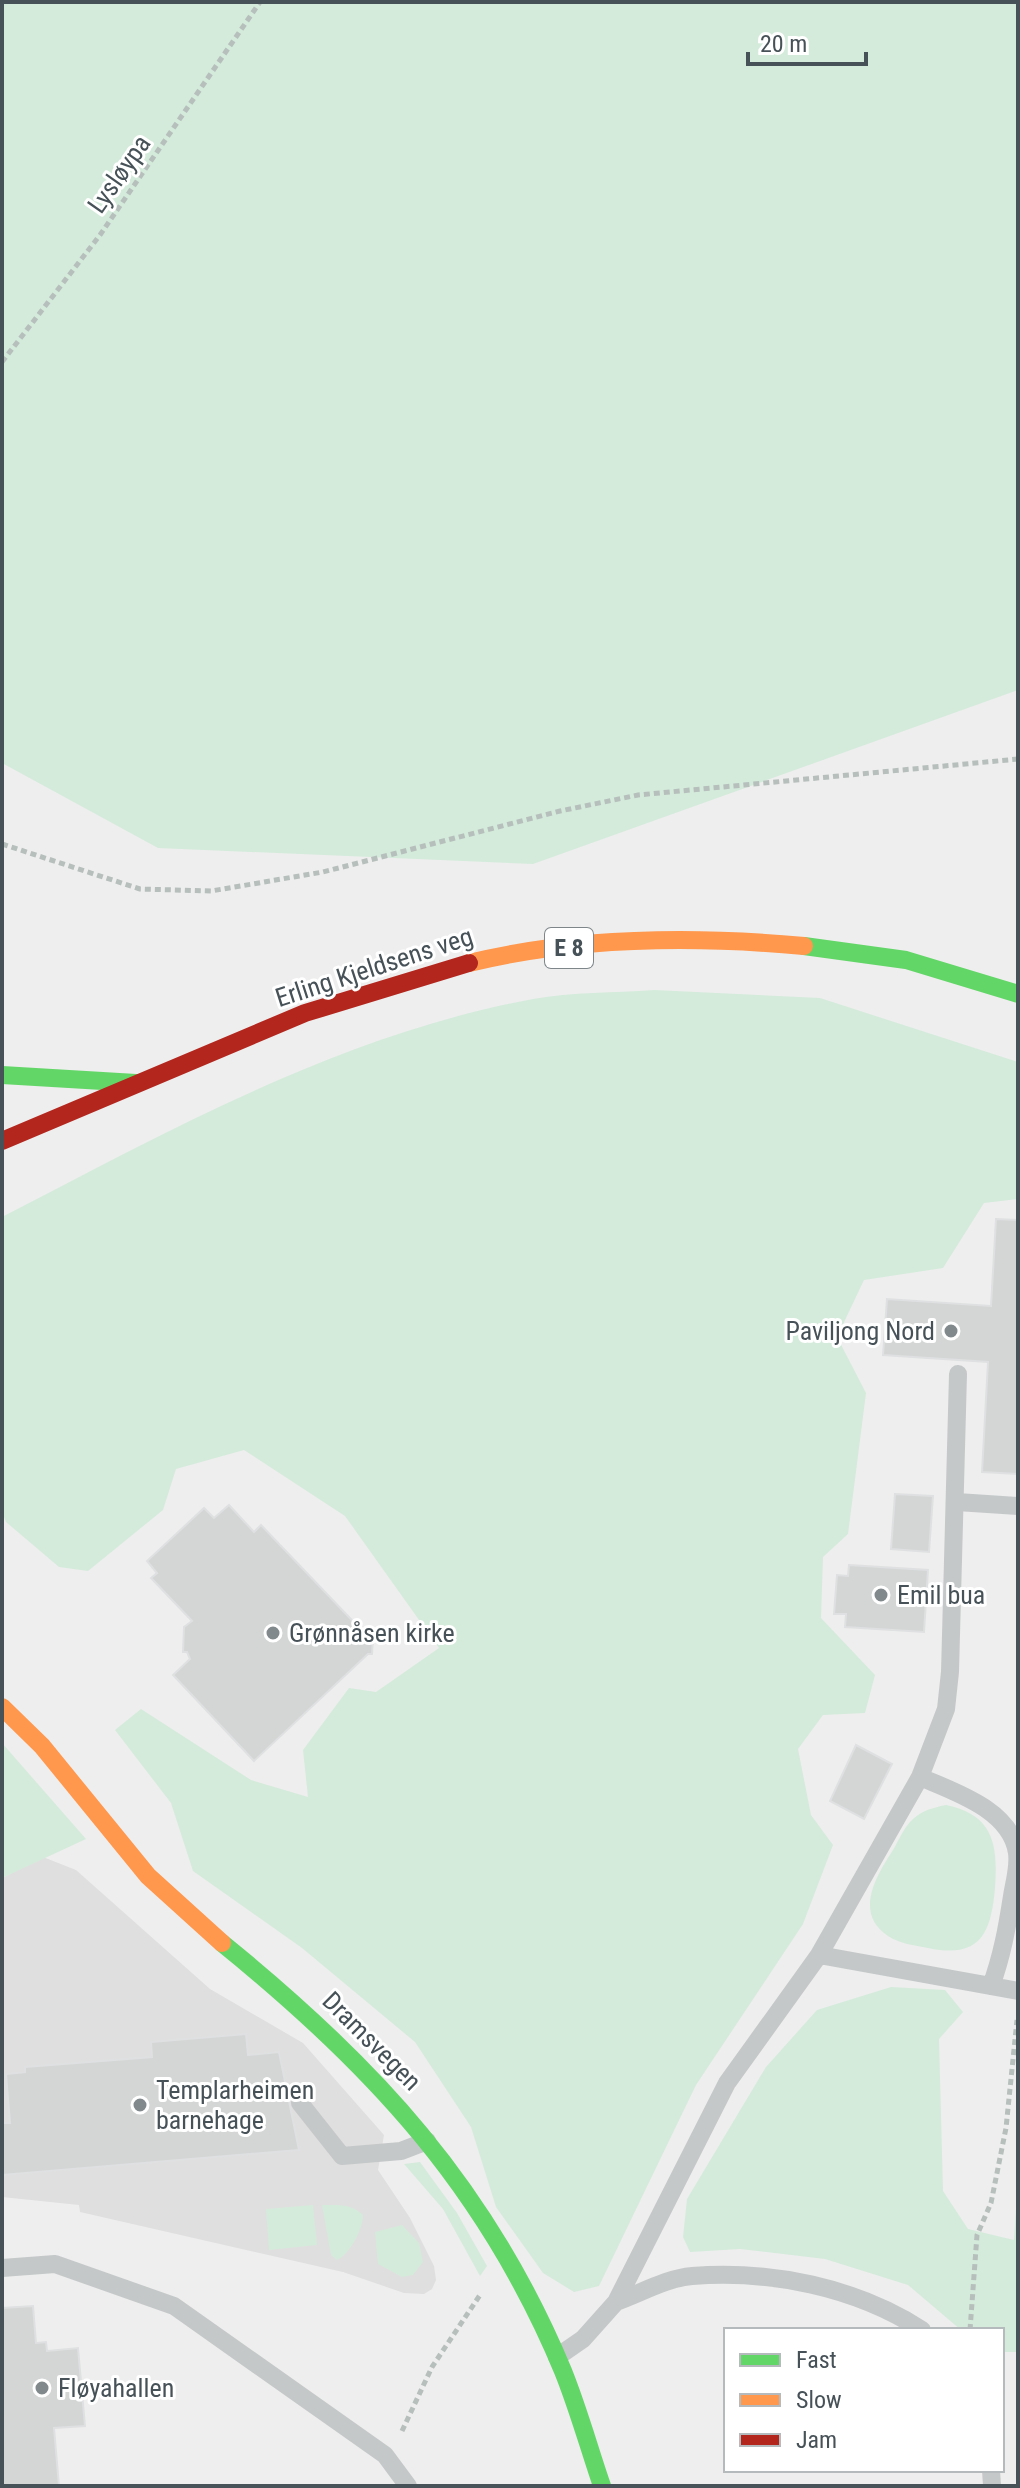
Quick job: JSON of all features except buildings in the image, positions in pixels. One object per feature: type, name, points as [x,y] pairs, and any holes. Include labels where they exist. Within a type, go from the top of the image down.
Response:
[{"type":"main road","name":"Erling Kjeldsens veg","points":[[2,1141],[136,1083],[374,988],[496,956],[611,943],[752,942],[857,951],[986,981],[1018,994]]},
{"type":"main road","points":[[2,1075],[136,1083]]},
{"type":"main road","name":"Dramsvegen","points":[[2,1707],[50,1753],[148,1875],[339,2042],[429,2140],[461,2180],[509,2260],[557,2357],[602,2486]]},
{"type":"lane","points":[[557,2357],[583,2339],[616,2302],[727,2083],[819,1955],[920,1777],[946,1709],[957,1502],[958,1374]]},
{"type":"lane","points":[[957,1502],[1018,1506]]},
{"type":"lane","points":[[920,1777],[982,1807],[1014,1838],[1018,1857],[1006,1935],[991,1986]]},
{"type":"lane","points":[[819,1955],[1018,1991]]},
{"type":"lane","points":[[300,2103],[342,2156],[401,2151],[429,2140]]},
{"type":"lane","points":[[2,2268],[55,2264],[174,2306],[385,2455],[408,2486]]},
{"type":"lane","points":[[616,2302],[689,2276],[766,2279],[838,2291],[872,2302],[918,2328]]},
{"type":"path","name":"Lysløypa","points":[[2,362],[100,235],[260,2]]},
{"type":"path","points":[[2,844],[140,889],[211,891],[323,872],[560,811],[638,795],[1018,759]]},
{"type":"path","points":[[970,2328],[977,2235],[991,2203],[1006,2128],[1018,2011]]},
{"type":"path","points":[[385,2455],[402,2430],[432,2367],[481,2296]]},
{"type":"shaded area","points":[[43,1857],[76,1870],[210,1989],[303,2043],[384,2135],[378,2170],[410,2218],[434,2266],[436,2280],[432,2289],[424,2294],[404,2293],[343,2272],[80,2212],[79,2205],[2,2197],[2,1878]]},
{"type":"green space","points":[[2,2],[1018,2],[1018,690],[533,864],[158,848],[2,763]]},
{"type":"green space","points":[[654,990],[820,998],[1018,1062],[1018,1199],[984,1203],[943,1268],[864,1280],[837,1337],[866,1393],[848,1534],[823,1557],[821,1618],[875,1675],[865,1713],[823,1715],[798,1749],[811,1815],[833,1845],[803,1924],[696,2085],[599,2286],[574,2292],[543,2273],[496,2207],[471,2127],[415,2042],[302,1948],[193,1871],[171,1803],[115,1730],[141,1709],[251,1780],[308,1797],[303,1750],[349,1688],[376,1692],[439,1648],[345,1516],[244,1450],[176,1469],[163,1510],[88,1571],[59,1567],[6,1522],[2,1512],[2,1217],[260,1088],[394,1035],[533,999]]},
{"type":"green space","points":[[2,1743],[86,1839],[2,1878]]},
{"type":"green space","points":[[946,1805],[974,1816],[983,1824],[990,1834],[995,1858],[993,1904],[986,1930],[971,1946],[960,1950],[897,1941],[878,1927],[870,1905],[875,1882],[907,1826],[924,1811]]},
{"type":"green space","points":[[891,1987],[945,1990],[963,2012],[939,2039],[943,2191],[968,2229],[1014,2240],[1018,2178],[1018,2352],[1004,2352],[1004,2328],[959,2328],[908,2285],[825,2259],[740,2249],[690,2252],[683,2237],[687,2199],[766,2067],[817,2010]]},
{"type":"green space","points":[[420,2162],[457,2213],[487,2266],[480,2276],[443,2209],[404,2164]]},
{"type":"green space","points":[[313,2205],[317,2245],[269,2250],[266,2209]]},
{"type":"green space","points":[[322,2205],[349,2207],[363,2215],[355,2240],[337,2260],[331,2255]]},
{"type":"green space","points":[[402,2225],[419,2243],[423,2262],[413,2275],[402,2277],[378,2264],[375,2232]]},
{"type":"traffic: fast","points":[[804,946],[906,960],[1018,994]]},
{"type":"traffic: fast","points":[[2,1075],[136,1083]]},
{"type":"traffic: fast","points":[[222,1943],[277,1989],[376,2084],[421,2134],[462,2187],[533,2305],[563,2371],[602,2486]]},
{"type":"traffic: slow","points":[[469,963],[551,948],[635,941],[720,941],[804,946]]},
{"type":"traffic: slow","points":[[2,1707],[42,1746],[148,1876],[222,1943]]},
{"type":"traffic: jam","points":[[2,1141],[305,1013],[469,963]]},
{"type":"place","name":"Paviljong Nord","points":[[951,1331]]},
{"type":"place","name":"Emil bua","points":[[881,1595]]},
{"type":"place","name":"Grønnåsen kirke","points":[[273,1633]]},
{"type":"place","name":"Templarheimen barnehage","points":[[140,2105]]},
{"type":"place","name":"Fløyahallen","points":[[42,2388]]}]
